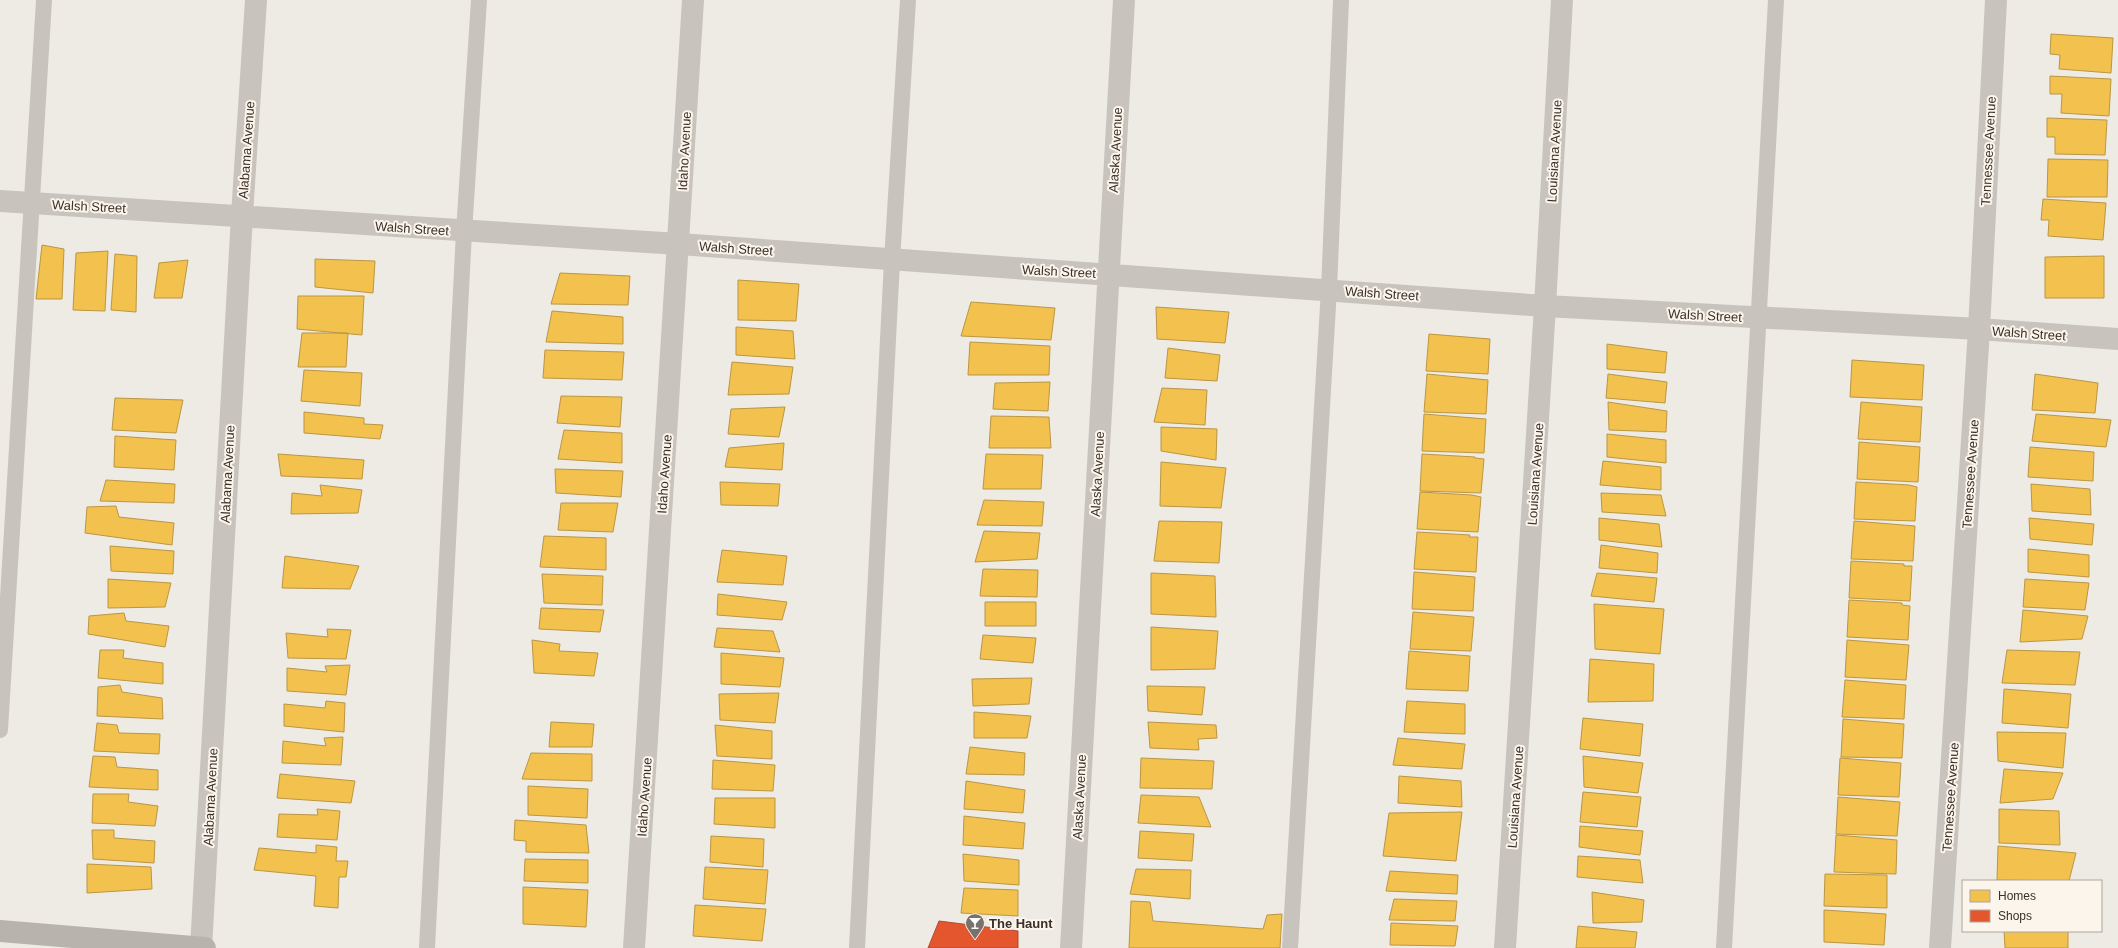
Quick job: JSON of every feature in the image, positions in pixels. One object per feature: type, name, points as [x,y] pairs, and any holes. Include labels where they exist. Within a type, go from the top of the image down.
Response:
[{"type":"street","name":"Alabama Avenue","points":[[201,948],[242,215],[256,0]]},
{"type":"street","name":"Idaho Avenue","points":[[634,948],[693,0]]},
{"type":"street","name":"Alaska Avenue","points":[[1071,948],[1124,0]]},
{"type":"street","name":"Louisiana Avenue","points":[[1505,948],[1545,306],[1562,0]]},
{"type":"street","name":"Tennessee Avenue","points":[[1940,948],[1979,329],[1996,0]]},
{"type":"street","name":"Walsh Street","points":[[0,201],[242,215],[464,232],[679,244],[892,260],[1329,289],[1545,306],[1979,329],[2118,340]]},
{"type":"street","points":[[0,931],[206,948]]},
{"type":"lane","points":[[0,730],[44,0]]},
{"type":"lane","points":[[427,948],[464,232],[479,0]]},
{"type":"lane","points":[[857,948],[892,260],[908,0]]},
{"type":"lane","points":[[1290,948],[1329,289],[1341,0]]},
{"type":"lane","points":[[1724,948],[1776,0]]},
{"type":"building: Homes","points":[[2051,34],[2113,38],[2111,73],[2059,69],[2060,55],[2050,54]]},
{"type":"building: Homes","points":[[2050,76],[2111,79],[2109,116],[2061,113],[2062,94],[2050,94]]},
{"type":"building: Homes","points":[[2047,118],[2107,120],[2105,155],[2055,154],[2055,137],[2047,137]]},
{"type":"building: Homes","points":[[2048,159],[2108,160],[2107,197],[2047,197]]},
{"type":"building: Homes","points":[[2043,199],[2106,203],[2103,240],[2048,236],[2049,220],[2041,220]]},
{"type":"building: Homes","points":[[42,245],[64,249],[62,299],[36,299]]},
{"type":"building: Homes","points":[[108,251],[105,311],[73,310],[76,253]]},
{"type":"building: Homes","points":[[115,254],[137,256],[136,312],[111,310]]},
{"type":"building: Homes","points":[[2104,256],[2104,298],[2045,298],[2045,257]]},
{"type":"building: Homes","points":[[315,259],[375,261],[373,293],[315,287]]},
{"type":"building: Homes","points":[[188,260],[182,298],[154,298],[159,263]]},
{"type":"building: Homes","points":[[560,273],[630,276],[628,305],[551,304]]},
{"type":"building: Homes","points":[[738,280],[799,284],[796,321],[738,320]]},
{"type":"building: Homes","points":[[298,296],[364,296],[362,335],[297,329]]},
{"type":"building: Homes","points":[[971,302],[1055,308],[1051,340],[961,336]]},
{"type":"building: Homes","points":[[1156,307],[1229,312],[1225,343],[1157,339]]},
{"type":"building: Homes","points":[[552,311],[623,317],[623,344],[546,342]]},
{"type":"building: Homes","points":[[736,327],[793,331],[795,359],[736,355]]},
{"type":"building: Homes","points":[[302,333],[348,333],[346,367],[298,367]]},
{"type":"building: Homes","points":[[1429,334],[1490,339],[1488,374],[1426,371]]},
{"type":"building: Homes","points":[[970,342],[1050,346],[1049,375],[968,375]]},
{"type":"building: Homes","points":[[1607,344],[1667,352],[1665,373],[1607,369]]},
{"type":"building: Homes","points":[[1168,348],[1220,355],[1217,381],[1165,378]]},
{"type":"building: Homes","points":[[545,350],[624,352],[622,380],[543,378]]},
{"type":"building: Homes","points":[[1852,360],[1924,365],[1922,400],[1850,397]]},
{"type":"building: Homes","points":[[732,362],[793,367],[789,394],[728,395]]},
{"type":"building: Homes","points":[[304,370],[362,373],[360,406],[301,401]]},
{"type":"building: Homes","points":[[1427,374],[1488,380],[1486,414],[1424,412]]},
{"type":"building: Homes","points":[[1608,374],[1667,382],[1665,403],[1606,398]]},
{"type":"building: Homes","points":[[2035,374],[2098,383],[2095,413],[2032,410]]},
{"type":"building: Homes","points":[[1050,382],[1048,411],[993,409],[995,383]]},
{"type":"building: Homes","points":[[1162,388],[1207,390],[1205,425],[1154,422]]},
{"type":"building: Homes","points":[[561,396],[622,397],[620,427],[557,423]]},
{"type":"building: Homes","points":[[115,398],[183,400],[176,433],[112,430]]},
{"type":"building: Homes","points":[[1608,402],[1667,411],[1666,432],[1609,430]]},
{"type":"building: Homes","points":[[1861,402],[1922,407],[1920,442],[1858,439]]},
{"type":"building: Homes","points":[[785,407],[779,437],[728,434],[731,409]]},
{"type":"building: Homes","points":[[304,412],[364,418],[364,424],[383,425],[380,439],[304,433]]},
{"type":"building: Homes","points":[[1424,414],[1486,419],[1484,453],[1422,451]]},
{"type":"building: Homes","points":[[2036,414],[2111,420],[2106,447],[2032,441]]},
{"type":"building: Homes","points":[[991,416],[1049,417],[1051,448],[989,448]]},
{"type":"building: Homes","points":[[1161,427],[1217,429],[1216,460],[1161,451]]},
{"type":"building: Homes","points":[[564,430],[622,433],[622,463],[558,459]]},
{"type":"building: Homes","points":[[1607,434],[1666,440],[1666,463],[1607,457]]},
{"type":"building: Homes","points":[[115,436],[176,440],[174,470],[114,467]]},
{"type":"building: Homes","points":[[1859,442],[1920,447],[1918,482],[1857,479]]},
{"type":"building: Homes","points":[[784,443],[782,470],[725,467],[729,448]]},
{"type":"building: Homes","points":[[2030,447],[2094,452],[2093,481],[2028,477]]},
{"type":"building: Homes","points":[[278,454],[364,460],[362,479],[281,476]]},
{"type":"building: Homes","points":[[986,454],[1043,455],[1041,489],[983,489]]},
{"type":"building: Homes","points":[[1422,454],[1475,457],[1484,459],[1481,493],[1420,491]]},
{"type":"building: Homes","points":[[1603,461],[1661,467],[1661,490],[1600,485]]},
{"type":"building: Homes","points":[[1161,462],[1226,468],[1221,508],[1160,506]]},
{"type":"building: Homes","points":[[555,469],[623,471],[621,497],[556,493]]},
{"type":"building: Homes","points":[[106,480],[175,484],[174,503],[100,501]]},
{"type":"building: Homes","points":[[720,482],[780,484],[778,506],[721,505]]},
{"type":"building: Homes","points":[[1856,482],[1909,485],[1917,487],[1915,521],[1854,519]]},
{"type":"building: Homes","points":[[2031,484],[2090,489],[2091,515],[2032,511]]},
{"type":"building: Homes","points":[[320,485],[362,490],[358,513],[291,514],[292,493],[322,496]]},
{"type":"building: Homes","points":[[1420,492],[1472,495],[1481,497],[1478,532],[1417,529]]},
{"type":"building: Homes","points":[[1601,493],[1661,495],[1666,516],[1602,512]]},
{"type":"building: Homes","points":[[984,500],[1044,502],[1042,526],[977,525]]},
{"type":"building: Homes","points":[[561,503],[618,503],[613,532],[558,530]]},
{"type":"building: Homes","points":[[116,506],[119,517],[174,523],[172,545],[85,533],[87,507]]},
{"type":"building: Homes","points":[[1599,518],[1659,524],[1662,547],[1599,540]]},
{"type":"building: Homes","points":[[2029,518],[2094,524],[2092,545],[2030,539]]},
{"type":"building: Homes","points":[[1159,521],[1222,522],[1219,563],[1154,561]]},
{"type":"building: Homes","points":[[1854,521],[1915,526],[1913,561],[1851,559]]},
{"type":"building: Homes","points":[[984,531],[1040,533],[1037,559],[975,562]]},
{"type":"building: Homes","points":[[1417,532],[1470,535],[1469,537],[1478,537],[1476,572],[1414,569]]},
{"type":"building: Homes","points":[[544,536],[606,538],[606,570],[540,567]]},
{"type":"building: Homes","points":[[1601,545],[1658,553],[1657,573],[1599,568]]},
{"type":"building: Homes","points":[[110,546],[174,551],[173,574],[111,571]]},
{"type":"building: Homes","points":[[2028,549],[2089,555],[2089,577],[2028,572]]},
{"type":"building: Homes","points":[[722,550],[787,556],[783,585],[717,582]]},
{"type":"building: Homes","points":[[285,556],[359,566],[350,589],[282,588]]},
{"type":"building: Homes","points":[[1851,561],[1904,564],[1904,566],[1912,566],[1910,601],[1849,598]]},
{"type":"building: Homes","points":[[983,569],[1038,570],[1037,597],[980,596]]},
{"type":"building: Homes","points":[[1414,572],[1475,577],[1473,611],[1412,609]]},
{"type":"building: Homes","points":[[1151,573],[1215,576],[1216,617],[1151,614]]},
{"type":"building: Homes","points":[[1597,573],[1657,578],[1654,602],[1591,596]]},
{"type":"building: Homes","points":[[542,574],[603,576],[602,605],[544,603]]},
{"type":"building: Homes","points":[[108,579],[171,583],[165,607],[108,608]]},
{"type":"building: Homes","points":[[2025,579],[2089,583],[2085,610],[2023,607]]},
{"type":"building: Homes","points":[[718,594],[787,602],[782,620],[717,615]]},
{"type":"building: Homes","points":[[1849,600],[1902,603],[1902,605],[1910,606],[1908,640],[1847,637]]},
{"type":"building: Homes","points":[[985,602],[1036,602],[1036,626],[985,626]]},
{"type":"building: Homes","points":[[1594,604],[1664,609],[1660,654],[1595,649]]},
{"type":"building: Homes","points":[[541,608],[604,610],[600,632],[539,629]]},
{"type":"building: Homes","points":[[2023,610],[2088,616],[2082,639],[2020,642]]},
{"type":"building: Homes","points":[[1413,612],[1474,617],[1471,651],[1410,649]]},
{"type":"building: Homes","points":[[124,613],[126,621],[169,626],[165,647],[88,634],[89,616]]},
{"type":"building: Homes","points":[[1151,627],[1218,631],[1215,669],[1151,670]]},
{"type":"building: Homes","points":[[717,628],[773,631],[780,652],[714,647]]},
{"type":"building: Homes","points":[[327,629],[351,630],[346,659],[288,658],[286,633],[328,637]]},
{"type":"building: Homes","points":[[983,635],[1036,638],[1033,663],[980,659]]},
{"type":"building: Homes","points":[[532,640],[560,644],[559,651],[598,653],[594,676],[534,673]]},
{"type":"building: Homes","points":[[1847,640],[1909,645],[1906,680],[1845,677]]},
{"type":"building: Homes","points":[[100,650],[124,650],[123,658],[163,663],[163,684],[98,678]]},
{"type":"building: Homes","points":[[2007,650],[2080,652],[2075,685],[2002,683]]},
{"type":"building: Homes","points":[[1409,651],[1470,656],[1468,691],[1406,689]]},
{"type":"building: Homes","points":[[721,653],[784,658],[780,687],[721,684]]},
{"type":"building: Homes","points":[[1590,659],[1654,664],[1653,701],[1588,702]]},
{"type":"building: Homes","points":[[350,665],[346,695],[287,691],[287,668],[327,672],[325,666]]},
{"type":"building: Homes","points":[[1032,678],[1029,704],[973,706],[972,679]]},
{"type":"building: Homes","points":[[1845,680],[1906,685],[1904,719],[1842,717]]},
{"type":"building: Homes","points":[[120,685],[122,692],[162,698],[163,719],[97,716],[98,687]]},
{"type":"building: Homes","points":[[1147,686],[1205,687],[1202,715],[1148,711]]},
{"type":"building: Homes","points":[[2004,689],[2071,694],[2068,728],[2002,723]]},
{"type":"building: Homes","points":[[779,693],[775,723],[720,720],[719,694]]},
{"type":"building: Homes","points":[[326,701],[345,703],[344,732],[284,726],[284,704],[325,708]]},
{"type":"building: Homes","points":[[1407,701],[1465,704],[1465,734],[1404,732]]},
{"type":"building: Homes","points":[[974,712],[1031,716],[1027,738],[974,738]]},
{"type":"building: Homes","points":[[1583,718],[1643,724],[1640,756],[1580,749]]},
{"type":"building: Homes","points":[[1843,719],[1904,724],[1902,758],[1841,757]]},
{"type":"building: Homes","points":[[551,722],[594,724],[592,747],[549,747]]},
{"type":"building: Homes","points":[[1148,722],[1216,725],[1217,738],[1198,739],[1199,750],[1150,748]]},
{"type":"building: Homes","points":[[97,723],[117,725],[119,733],[160,734],[159,754],[94,751]]},
{"type":"building: Homes","points":[[715,725],[772,731],[772,759],[717,756]]},
{"type":"building: Homes","points":[[1997,732],[2066,733],[2063,768],[1998,761]]},
{"type":"building: Homes","points":[[343,737],[341,765],[282,763],[283,741],[326,746],[324,738]]},
{"type":"building: Homes","points":[[1398,738],[1465,744],[1462,769],[1393,765]]},
{"type":"building: Homes","points":[[970,747],[1025,753],[1024,775],[966,774]]},
{"type":"building: Homes","points":[[531,753],[592,754],[592,781],[522,779]]},
{"type":"building: Homes","points":[[93,756],[115,757],[117,767],[158,770],[158,790],[89,787]]},
{"type":"building: Homes","points":[[1583,756],[1643,763],[1638,793],[1584,787]]},
{"type":"building: Homes","points":[[1141,758],[1214,761],[1212,789],[1140,788]]},
{"type":"building: Homes","points":[[1840,758],[1901,763],[1899,797],[1838,795]]},
{"type":"building: Homes","points":[[713,760],[775,765],[773,791],[712,789]]},
{"type":"building: Homes","points":[[2004,769],[2063,773],[2053,799],[2000,803]]},
{"type":"building: Homes","points":[[280,774],[355,781],[351,803],[277,798]]},
{"type":"building: Homes","points":[[1399,776],[1461,781],[1462,807],[1398,803]]},
{"type":"building: Homes","points":[[966,781],[1025,790],[1023,813],[964,809]]},
{"type":"building: Homes","points":[[528,786],[588,789],[587,818],[528,815]]},
{"type":"building: Homes","points":[[1583,792],[1641,797],[1637,827],[1580,822]]},
{"type":"building: Homes","points":[[93,794],[129,794],[128,802],[158,806],[155,826],[92,823]]},
{"type":"building: Homes","points":[[1141,795],[1199,797],[1211,827],[1138,823]]},
{"type":"building: Homes","points":[[1838,797],[1900,802],[1897,836],[1836,834]]},
{"type":"building: Homes","points":[[715,798],[775,798],[775,828],[714,824]]},
{"type":"building: Homes","points":[[317,809],[340,811],[337,840],[277,837],[279,814],[318,815]]},
{"type":"building: Homes","points":[[1999,809],[2059,811],[2060,845],[1999,843]]},
{"type":"building: Homes","points":[[1462,812],[1456,861],[1383,856],[1389,813]]},
{"type":"building: Homes","points":[[964,816],[1025,823],[1023,849],[963,845]]},
{"type":"building: Homes","points":[[515,820],[586,825],[589,853],[526,852],[526,841],[514,840]]},
{"type":"building: Homes","points":[[1580,826],[1643,831],[1640,855],[1579,847]]},
{"type":"building: Homes","points":[[92,830],[114,830],[114,838],[155,841],[154,863],[93,859]]},
{"type":"building: Homes","points":[[1140,831],[1194,834],[1192,861],[1138,858]]},
{"type":"building: Homes","points":[[1836,835],[1897,840],[1896,874],[1834,872]]},
{"type":"building: Homes","points":[[711,836],[764,839],[763,867],[710,862]]},
{"type":"building: Homes","points":[[316,845],[337,847],[336,861],[348,861],[346,877],[339,877],[338,908],[314,906],[316,876],[254,870],[259,848],[316,853]]},
{"type":"building: Homes","points":[[1998,846],[2076,853],[2069,880],[1997,880]]},
{"type":"building: Homes","points":[[963,854],[1019,860],[1019,885],[964,881]]},
{"type":"building: Homes","points":[[1578,856],[1640,860],[1643,883],[1577,877]]},
{"type":"building: Homes","points":[[525,859],[588,860],[588,883],[524,881]]},
{"type":"building: Homes","points":[[87,864],[151,867],[152,889],[87,893]]},
{"type":"building: Homes","points":[[705,867],[768,870],[765,904],[703,899]]},
{"type":"building: Homes","points":[[1136,869],[1191,870],[1190,899],[1130,894]]},
{"type":"building: Homes","points":[[1390,871],[1458,875],[1457,894],[1386,891]]},
{"type":"building: Homes","points":[[1825,874],[1887,875],[1887,908],[1824,906]]},
{"type":"building: Homes","points":[[523,887],[588,890],[586,927],[523,924]]},
{"type":"building: Homes","points":[[964,888],[1018,890],[1018,916],[961,913]]},
{"type":"building: Homes","points":[[1592,892],[1644,900],[1642,922],[1593,923]]},
{"type":"building: Homes","points":[[1394,899],[1457,901],[1455,921],[1389,920]]},
{"type":"building: Homes","points":[[1131,901],[1150,902],[1153,921],[1263,929],[1267,915],[1282,914],[1280,948],[1129,948]]},
{"type":"building: Homes","points":[[695,905],[766,909],[762,941],[693,936]]},
{"type":"building: Homes","points":[[1824,910],[1886,914],[1884,945],[1824,942]]},
{"type":"building: Homes","points":[[1391,923],[1458,926],[1455,946],[1390,945]]},
{"type":"building: Homes","points":[[1578,926],[1637,932],[1635,948],[1576,948]]},
{"type":"building: Homes","points":[[2004,932],[2068,932],[2068,948],[2005,948]]},
{"type":"building: Shops","name":"The Haunt","points":[[939,921],[1018,931],[1018,948],[928,948]]},
{"type":"place","name":"The Haunt","points":[[975,940]]}]
